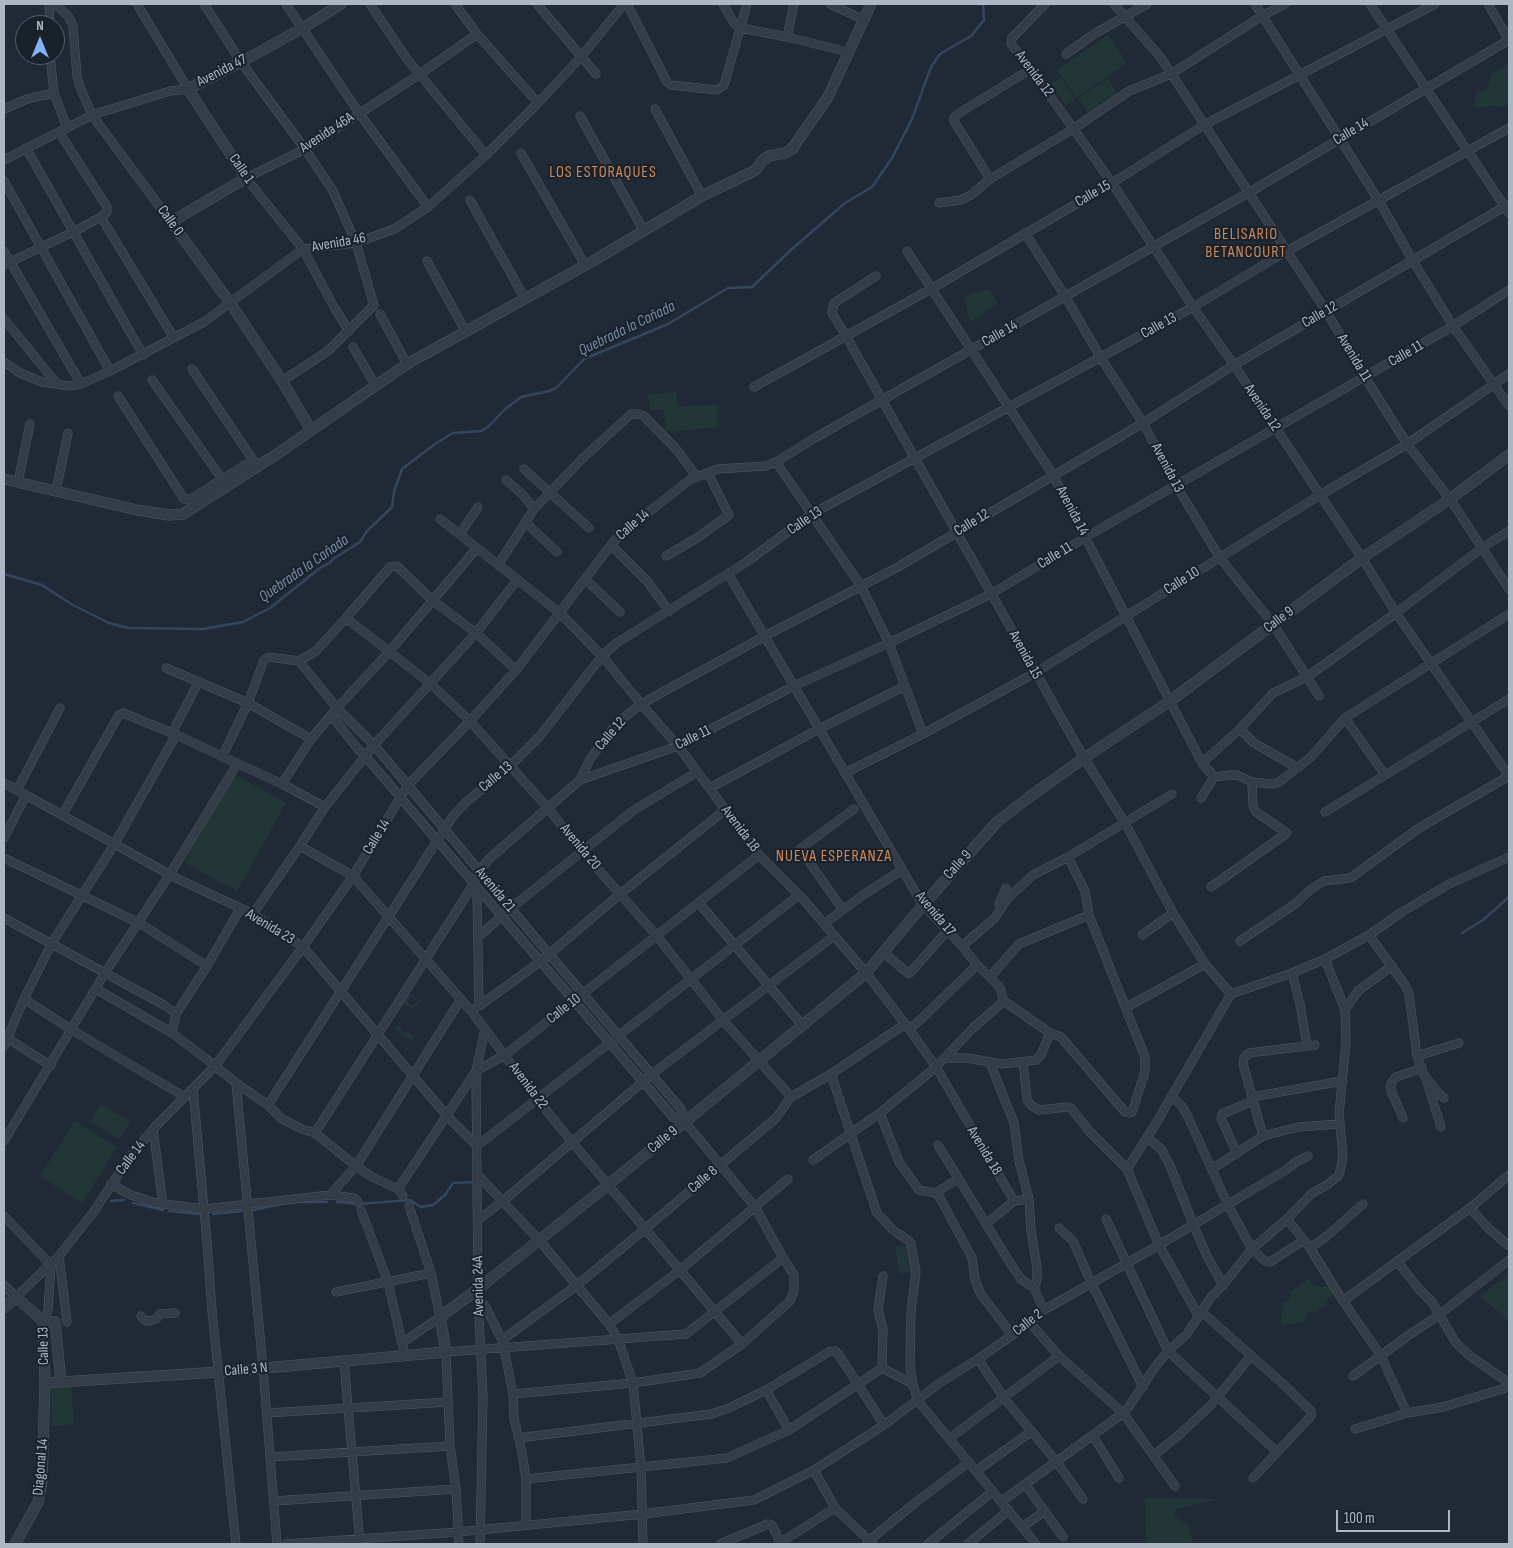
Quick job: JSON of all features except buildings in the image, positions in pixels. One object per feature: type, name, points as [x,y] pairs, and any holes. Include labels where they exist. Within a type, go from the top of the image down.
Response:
[{"type":"street","name":"Calle 0","points":[[55,4],[68,16],[73,26],[77,76],[92,115],[231,304],[282,381],[311,430]]},
{"type":"street","name":"Calle 1","points":[[137,4],[188,89],[246,178],[303,249],[349,331]]},
{"type":"street","points":[[204,4],[241,62],[305,149],[333,191],[356,243],[374,304],[328,351],[282,381]]},
{"type":"street","points":[[286,4],[359,113],[428,207]]},
{"type":"street","name":"Avenida 47","points":[[4,160],[92,115],[170,90],[188,89],[303,28],[341,4]]},
{"type":"street","points":[[370,4],[407,59],[486,154]]},
{"type":"street","points":[[455,4],[477,34],[538,103]]},
{"type":"street","points":[[537,4],[596,74]]},
{"type":"street","points":[[626,4],[667,82],[671,85],[717,90],[724,85],[747,4]]},
{"type":"street","name":"Avenida 46","points":[[4,362],[20,374],[42,382],[69,386],[81,384],[142,355],[204,322],[231,304],[303,249],[356,243],[396,228],[428,207],[486,154],[581,57],[626,4]]},
{"type":"street","points":[[723,4],[734,23],[741,28],[848,52]]},
{"type":"street","points":[[786,37],[794,4]]},
{"type":"street","points":[[830,4],[864,20]]},
{"type":"street","points":[[118,396],[184,499],[191,499],[222,479],[255,463],[311,430],[407,364],[585,265],[702,196],[754,170],[769,156],[785,153],[792,149],[828,96],[871,4]]},
{"type":"street","name":"Avenida 12","points":[[1045,4],[1012,38],[1011,44],[1032,69],[1112,184],[1362,558],[1396,613],[1509,776]]},
{"type":"street","name":"Avenida 11","points":[[1114,4],[1161,58],[1248,193],[1288,251],[1407,444],[1450,499],[1509,589]]},
{"type":"street","points":[[1066,54],[1094,34],[1147,4]]},
{"type":"street","points":[[1255,4],[1379,201],[1413,262],[1453,326],[1509,406]]},
{"type":"street","points":[[939,203],[961,200],[971,195],[990,178],[1074,129],[1129,91],[1170,74],[1262,16],[1285,4]]},
{"type":"street","points":[[1370,4],[1508,208]]},
{"type":"street","name":"Calle 15","points":[[754,387],[931,289],[1112,184],[1204,125],[1435,4]]},
{"type":"street","points":[[1488,4],[1509,40]]},
{"type":"street","name":"Avenida 46A","points":[[172,222],[246,178],[305,149],[420,74],[477,34]]},
{"type":"street","name":"Calle 14","points":[[4,1308],[59,1256],[86,1221],[129,1158],[153,1129],[215,1066],[354,876],[408,785],[516,670],[611,545],[650,511],[691,479],[718,469],[765,466],[776,462],[1248,193],[1509,40]]},
{"type":"street","points":[[51,65],[54,93],[67,128]]},
{"type":"street","points":[[990,178],[954,121],[956,115],[1032,69]]},
{"type":"street","points":[[4,108],[27,99],[54,93]]},
{"type":"street","points":[[654,109],[702,196]]},
{"type":"street","points":[[580,116],[644,230]]},
{"type":"street","name":"Calle 13","points":[[268,1105],[340,989],[389,917],[453,816],[464,804],[510,766],[540,736],[602,656],[618,642],[746,563],[812,514],[1101,358],[1509,128]]},
{"type":"street","points":[[7,264],[73,232],[107,212],[107,207],[58,132]]},
{"type":"street","points":[[26,148],[142,355]]},
{"type":"street","points":[[521,153],[585,265]]},
{"type":"street","points":[[4,181],[110,371]]},
{"type":"street","points":[[470,200],[525,299]]},
{"type":"street","name":"Calle 12","points":[[473,883],[490,858],[580,780],[590,760],[616,724],[641,704],[765,636],[898,567],[1144,423],[1234,365],[1508,208]]},
{"type":"street","points":[[101,217],[174,338]]},
{"type":"street","name":"Avenida 13","points":[[1025,233],[1101,358],[1144,423],[1176,485],[1220,558],[1273,624],[1319,696]]},
{"type":"street","points":[[4,251],[7,264],[81,384]]},
{"type":"street","name":"Avenida 14","points":[[907,251],[1053,475],[1202,763],[1214,777]]},
{"type":"street","points":[[427,261],[466,332]]},
{"type":"street","name":"Avenida 15","points":[[876,276],[834,303],[832,313],[1084,758],[1125,823],[1173,914],[1205,964],[1231,994]]},
{"type":"street","name":"Calle 11","points":[[580,780],[678,746],[794,686],[991,594],[1086,537],[1453,326],[1509,290]]},
{"type":"street","points":[[380,314],[407,364]]},
{"type":"street","points":[[4,318],[57,384]]},
{"type":"street","points":[[353,347],[376,386]]},
{"type":"street","points":[[192,369],[255,463]]},
{"type":"street","name":"Calle 10","points":[[845,773],[923,734],[1036,673],[1320,495],[1407,444],[1509,374]]},
{"type":"street","points":[[152,380],[222,479]]},
{"type":"street","points":[[498,565],[534,509],[614,428],[631,414],[644,416],[676,449],[697,477]]},
{"type":"street","points":[[18,482],[30,424]]},
{"type":"street","points":[[56,491],[68,433]]},
{"type":"street","name":"Calle 9","points":[[402,1342],[478,1294],[538,1240],[608,1185],[866,973],[923,905],[997,822],[1084,758],[1170,701],[1362,558],[1450,499],[1509,455]]},
{"type":"street","points":[[776,462],[861,586],[889,643],[923,734]]},
{"type":"street","points":[[4,479],[137,510],[169,515],[183,514],[255,463]]},
{"type":"street","points":[[524,469],[589,528]]},
{"type":"street","points":[[666,556],[697,538],[728,515],[708,473]]},
{"type":"street","points":[[506,480],[523,495],[534,509]]},
{"type":"street","points":[[460,534],[478,507]]},
{"type":"street","name":"Avenida 18","points":[[440,519],[560,613],[602,656],[678,746],[759,855],[799,895],[866,973],[907,1026],[936,1068],[1014,1202]]},
{"type":"street","points":[[525,522],[557,552]]},
{"type":"street","points":[[1202,763],[1240,729],[1273,693],[1307,677],[1482,548],[1509,531]]},
{"type":"street","points":[[611,545],[647,581],[669,611]]},
{"type":"street","points":[[282,784],[311,739],[389,652],[476,548]]},
{"type":"street","points":[[222,758],[248,703],[265,658],[299,661],[316,651],[390,566],[397,566],[432,600],[476,633],[516,670]]},
{"type":"street","name":"Avenida 17","points":[[728,574],[923,905],[1000,988],[1004,1001],[1050,1033],[1061,1037],[1125,1112],[1132,1112],[1146,1072],[1145,1057],[1126,1006]]},
{"type":"street","points":[[585,579],[620,612]]},
{"type":"street","points":[[253,914],[325,807],[374,745],[476,633],[517,580]]},
{"type":"street","points":[[1201,798],[1214,777],[1237,775],[1252,782],[1273,784],[1279,782],[1310,757],[1346,718],[1509,614]]},
{"type":"street","name":"Avenida 20","points":[[346,618],[431,684],[470,721],[547,807],[582,851],[657,936],[758,1062],[791,1097]]},
{"type":"street","name":"Avenida 21","points":[[299,661],[337,708],[374,745],[652,1074],[681,1109],[685,1122],[755,1207],[782,1258],[794,1275],[794,1290],[790,1301],[742,1344]]},
{"type":"street","points":[[166,668],[248,703],[311,739]]},
{"type":"street","points":[[50,1066],[5,1040],[52,943],[115,843],[174,734],[198,683]]},
{"type":"street","points":[[710,788],[819,729],[906,686]]},
{"type":"street","points":[[1324,812],[1509,698]]},
{"type":"street","points":[[16,790],[60,708]]},
{"type":"street","points":[[63,814],[118,715],[123,712],[282,784],[325,807]]},
{"type":"street","name":"Avenida 21","points":[[331,715],[673,1117],[685,1122]]},
{"type":"street","points":[[1346,718],[1385,775]]},
{"type":"street","points":[[1240,729],[1254,743],[1298,768]]},
{"type":"street","points":[[4,1141],[105,973],[170,874],[237,764]]},
{"type":"street","points":[[478,937],[511,908],[634,810],[697,772]]},
{"type":"street","points":[[1240,941],[1295,904],[1324,881],[1350,878],[1419,828],[1509,776]]},
{"type":"street","points":[[1211,887],[1287,833],[1256,812],[1252,805],[1252,782]]},
{"type":"street","name":"Avenida 23","points":[[4,783],[170,874],[253,914],[303,947],[340,989],[377,1036],[448,1117],[477,1146]]},
{"type":"street","points":[[962,946],[995,918],[1007,899],[1033,875],[1068,857],[1172,794]]},
{"type":"street","points":[[4,838],[26,795]]},
{"type":"street","points":[[843,910],[800,849],[854,809]]},
{"type":"street","points":[[472,1012],[541,961],[620,894],[725,810]]},
{"type":"street","name":"Avenida 22","points":[[300,846],[354,876],[472,1012],[537,1099],[742,1344]]},
{"type":"street","name":"Calle 10","points":[[356,1166],[400,1193],[476,1071],[505,1055],[759,855]]},
{"type":"street","points":[[1068,857],[1085,891],[1090,915],[1126,1006],[1205,964]]},
{"type":"street","points":[[1126,1169],[1231,994],[1292,973],[1325,959],[1369,935],[1402,912],[1449,884],[1509,857]]},
{"type":"street","points":[[4,858],[139,923],[207,966]]},
{"type":"street","points":[[824,924],[902,870]]},
{"type":"street","points":[[473,883],[477,896],[479,1006]]},
{"type":"street","points":[[315,1133],[473,883]]},
{"type":"street","points":[[995,918],[1006,888]]},
{"type":"street","points":[[477,1146],[799,895]]},
{"type":"street","points":[[699,903],[803,1026]]},
{"type":"street","points":[[172,1033],[176,1014],[240,909]]},
{"type":"street","points":[[1142,935],[1173,914]]},
{"type":"street","points":[[990,977],[1019,944],[1090,915]]},
{"type":"street","points":[[4,918],[164,1004],[176,1014]]},
{"type":"street","points":[[884,952],[909,974],[947,931]]},
{"type":"street","points":[[1369,935],[1392,966],[1409,994],[1418,1056],[1441,1127]]},
{"type":"street","points":[[478,1220],[503,1201],[643,1081],[834,936]]},
{"type":"street","points":[[1002,1501],[1126,1411],[1155,1367],[1168,1351],[1187,1334],[1211,1297],[1252,1249],[1287,1219],[1312,1193],[1327,1185],[1339,1175],[1343,1157],[1340,1124],[1346,1043],[1345,1010],[1325,959]]},
{"type":"street","name":"Calle 8","points":[[502,1340],[576,1286],[645,1229],[776,1118],[791,1097],[907,1026],[919,1022],[977,965]]},
{"type":"street","points":[[1345,1010],[1358,991],[1392,966]]},
{"type":"street","points":[[1263,1136],[1243,1064],[1244,1058],[1249,1053],[1311,1045],[1292,973]]},
{"type":"street","points":[[96,990],[172,1033],[236,1083],[268,1105],[282,1119],[315,1133],[356,1166]]},
{"type":"street","points":[[24,999],[185,1098]]},
{"type":"street","points":[[330,1196],[356,1166],[461,999]]},
{"type":"street","points":[[813,1160],[880,1113],[936,1068],[973,1028],[1004,1001]]},
{"type":"street","name":"Avenida 24A","points":[[480,1544],[483,1397],[478,1294],[476,1071],[485,1029]]},
{"type":"street","points":[[946,1058],[967,1058],[990,1063],[1036,1060],[1041,1055],[1050,1033]]},
{"type":"street","points":[[1418,1056],[1459,1043]]},
{"type":"street","points":[[1023,1062],[1028,1100],[1032,1106],[1039,1110],[1071,1108],[1090,1132],[1126,1169],[1159,1246],[1200,1313],[1283,1384],[1311,1411],[1311,1416],[1253,1478]]},
{"type":"street","points":[[990,1063],[1014,1124],[1019,1161],[1029,1199],[1031,1230],[1037,1268],[1037,1279],[1034,1288]]},
{"type":"street","points":[[1423,1072],[1438,1093],[1444,1098]]},
{"type":"street","points":[[1403,1118],[1390,1086],[1396,1077],[1423,1072]]},
{"type":"street","points":[[831,1074],[878,1213],[893,1230],[911,1244],[916,1272],[911,1312],[910,1367],[918,1401],[1036,1544]]},
{"type":"street","points":[[1237,1154],[1221,1118],[1224,1112],[1253,1099],[1342,1081]]},
{"type":"street","points":[[236,1083],[263,1368],[277,1544]]},
{"type":"street","points":[[193,1089],[212,1311],[236,1544]]},
{"type":"street","points":[[1171,1096],[1182,1106],[1188,1117],[1228,1205],[1252,1249],[1264,1261],[1270,1262],[1304,1240]]},
{"type":"street","points":[[880,1113],[899,1162],[919,1190],[935,1193],[939,1196],[972,1258],[975,1279],[980,1293],[1012,1335]]},
{"type":"street","points":[[1212,1169],[1263,1136],[1298,1127],[1340,1124]]},
{"type":"street","points":[[153,1129],[163,1204]]},
{"type":"street","points":[[1147,1136],[1162,1150],[1193,1224],[1223,1285]]},
{"type":"street","points":[[938,1145],[1021,1279],[1034,1288],[1044,1310]]},
{"type":"street","name":"Calle 2","points":[[286,1544],[360,1542],[643,1514],[754,1500],[814,1470],[884,1425],[1030,1323],[1044,1310],[1091,1282],[1159,1246],[1308,1156]]},
{"type":"street","points":[[477,1174],[538,1240],[609,1324],[618,1339],[633,1383],[641,1468],[643,1544]]},
{"type":"street","points":[[1343,1301],[1470,1208],[1509,1175]]},
{"type":"street","points":[[609,1324],[680,1270],[788,1179]]},
{"type":"street","points":[[935,1193],[958,1179]]},
{"type":"street","points":[[111,1184],[130,1195],[163,1204],[204,1208],[330,1196],[354,1198],[358,1202]]},
{"type":"street","points":[[986,1224],[1014,1202],[1029,1199]]},
{"type":"street","points":[[1310,1248],[1364,1204]]},
{"type":"street","points":[[408,1206],[431,1273],[446,1352],[450,1446],[456,1489],[459,1544]]},
{"type":"street","points":[[1470,1208],[1488,1228],[1509,1246]]},
{"type":"street","points":[[361,1210],[388,1282],[405,1356]]},
{"type":"street","points":[[4,1216],[50,1265]]},
{"type":"street","points":[[1106,1219],[1168,1351],[1278,1452]]},
{"type":"street","points":[[1287,1219],[1310,1248],[1343,1301],[1381,1356],[1407,1413]]},
{"type":"street","points":[[1059,1228],[1073,1241],[1143,1387]]},
{"type":"street","points":[[59,1256],[67,1322]]},
{"type":"street","points":[[446,1352],[686,1334],[782,1258]]},
{"type":"street","points":[[1353,1376],[1439,1315],[1509,1260]]},
{"type":"street","points":[[1397,1261],[1432,1302],[1456,1343],[1470,1356],[1509,1382]]},
{"type":"street","name":"Calle 13","points":[[45,1384],[43,1321],[48,1310],[50,1265]]},
{"type":"street","points":[[336,1292],[431,1273]]},
{"type":"street","points":[[882,1368],[884,1329],[878,1310],[884,1276]]},
{"type":"street","points":[[4,1285],[43,1321],[55,1322]]},
{"type":"street","points":[[478,1294],[502,1340],[504,1348],[513,1394],[514,1418],[526,1479],[526,1525]]},
{"type":"street","name":"Calle 13","points":[[48,1310],[55,1322],[61,1382]]},
{"type":"street","points":[[140,1316],[144,1320],[149,1321],[156,1319],[160,1314],[175,1313]]},
{"type":"street","points":[[1030,1323],[1059,1356],[1123,1413],[1175,1486]]},
{"type":"street","points":[[513,1394],[633,1383],[700,1373],[742,1344]]},
{"type":"street","points":[[518,1438],[711,1414],[766,1390],[829,1352],[835,1351],[884,1425]]},
{"type":"street","name":"Calle 3 N","points":[[45,1384],[219,1372],[446,1352]]},
{"type":"street","points":[[950,1438],[1059,1356]]},
{"type":"street","points":[[1154,1456],[1210,1406],[1251,1356]]},
{"type":"street","points":[[978,1359],[1004,1398],[1032,1431],[1083,1499]]},
{"type":"street","points":[[344,1361],[360,1542]]},
{"type":"street","points":[[882,1368],[913,1384]]},
{"type":"street","points":[[526,1479],[727,1458],[789,1430],[882,1368]]},
{"type":"street","name":"Diagonal 14","points":[[15,1544],[38,1502],[42,1482],[45,1384]]},
{"type":"street","points":[[1355,1430],[1407,1413],[1442,1407],[1509,1387]]},
{"type":"street","points":[[766,1390],[789,1430]]},
{"type":"street","points":[[267,1413],[448,1402]]},
{"type":"street","points":[[976,1471],[1032,1431]]},
{"type":"street","points":[[1093,1436],[1119,1478]]},
{"type":"street","points":[[270,1457],[450,1446]]},
{"type":"street","points":[[814,1470],[835,1508],[870,1543],[892,1521],[969,1462]]},
{"type":"street","points":[[1026,1484],[1063,1537]]},
{"type":"street","points":[[274,1501],[456,1489]]},
{"type":"street","points":[[928,1544],[993,1491]]},
{"type":"street","points":[[720,1544],[768,1524],[772,1525],[779,1544],[835,1508]]},
{"type":"street","points":[[968,1544],[1009,1510]]},
{"type":"street","points":[[1022,1526],[1045,1511]]},
{"type":"green space","points":[[1108,35],[1127,63],[1076,98],[1057,70]]},
{"type":"green space","points":[[1509,65],[1509,104],[1502,108],[1494,105],[1482,108],[1474,106],[1476,93],[1488,88],[1491,74]]},
{"type":"green space","points":[[1061,78],[1075,99],[1066,106],[1051,83]]},
{"type":"green space","points":[[1108,79],[1117,93],[1088,112],[1078,98]]},
{"type":"green space","points":[[988,289],[998,304],[970,322],[964,297]]},
{"type":"green space","points":[[676,392],[678,406],[717,405],[717,427],[665,432],[664,410],[650,410],[648,395]]},
{"type":"green space","points":[[234,774],[286,803],[237,891],[184,862]]},
{"type":"green space","points":[[408,994],[415,996],[408,999],[407,1002],[411,1005],[415,1004],[419,999],[423,1000],[412,1009],[405,1004],[402,1007],[400,1006]]},
{"type":"green space","points":[[398,1026],[401,1027],[401,1031],[405,1030],[401,1033],[408,1032],[416,1039],[410,1040],[401,1035],[395,1029]]},
{"type":"green space","points":[[101,1104],[131,1122],[119,1139],[90,1121]]},
{"type":"green space","points":[[75,1121],[117,1147],[82,1203],[40,1176]]},
{"type":"green space","points":[[910,1245],[913,1272],[899,1274],[895,1247]]},
{"type":"green space","points":[[1509,1274],[1509,1321],[1480,1296]]},
{"type":"green space","points":[[1309,1278],[1313,1284],[1321,1287],[1330,1286],[1335,1296],[1328,1297],[1324,1307],[1320,1307],[1315,1312],[1309,1311],[1303,1322],[1282,1325],[1283,1303],[1291,1298],[1289,1293]]},
{"type":"green space","points":[[71,1387],[74,1425],[52,1426],[51,1389]]},
{"type":"green space","points":[[1145,1498],[1218,1499],[1176,1509],[1174,1516],[1188,1525],[1193,1544],[1146,1544]]},
{"type":"waterway","name":"Quebrada la Cañada","points":[[4,574],[42,585],[71,604],[109,623],[128,628],[203,629],[243,622],[270,608],[320,568],[360,542],[367,531],[392,507],[394,492],[402,469],[435,444],[453,433],[481,431],[521,397],[556,388],[584,359],[668,324],[728,288],[752,287],[845,203],[872,187],[892,158],[912,119],[931,67],[940,54],[971,36],[984,20],[983,4]]},
{"type":"waterway","points":[[1462,933],[1483,920],[1509,897]]},
{"type":"waterway","points":[[337,1202],[359,1204],[410,1200],[421,1207],[433,1205],[445,1195],[453,1183],[476,1182]]},
{"type":"waterway","points":[[111,1201],[124,1200]]},
{"type":"waterway","points":[[301,1202],[327,1202]]},
{"type":"waterway","points":[[133,1203],[163,1210]]},
{"type":"waterway","points":[[253,1210],[281,1204]]},
{"type":"waterway","points":[[169,1211],[199,1214]]},
{"type":"waterway","points":[[213,1214],[242,1211]]},
{"type":"district","name":"LOS ESTORAQUES","points":[[603,173]]},
{"type":"district","name":"BELISARIO BETANCOURT","points":[[1246,244]]},
{"type":"district","name":"NUEVA ESPERANZA","points":[[834,857]]}]
